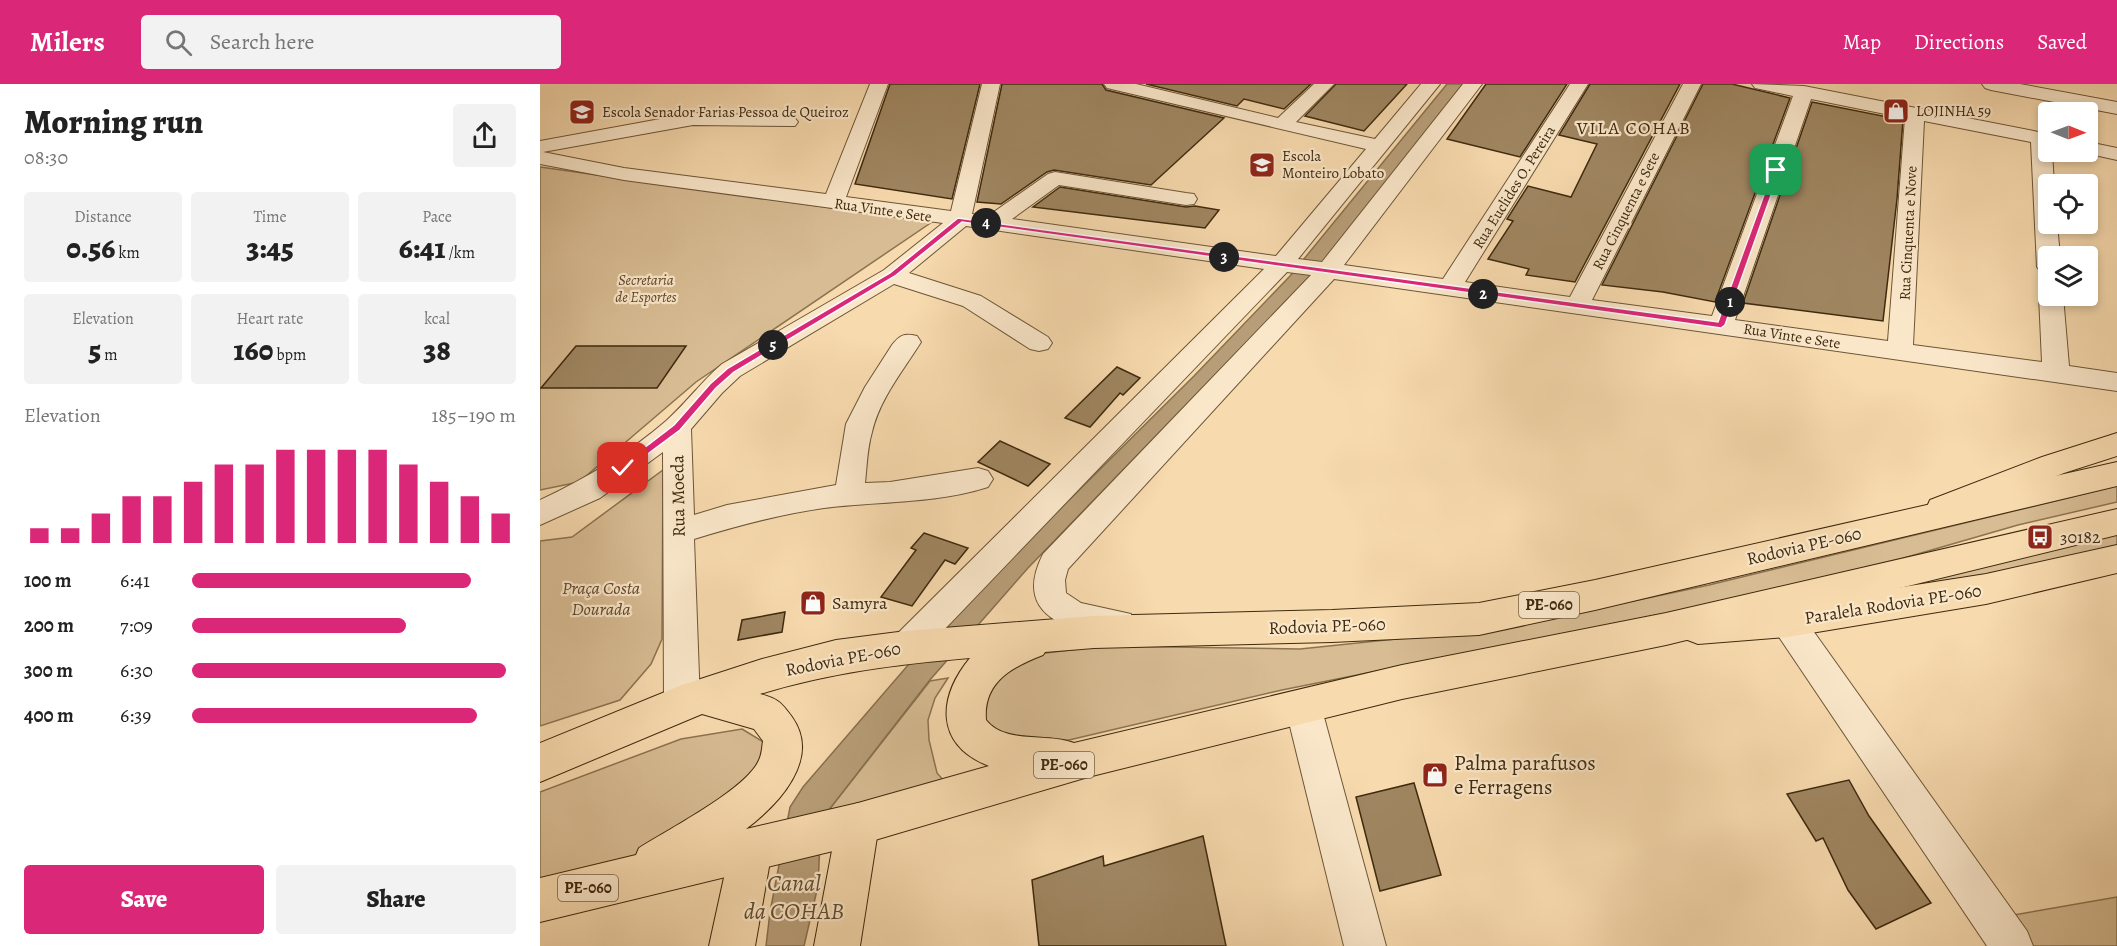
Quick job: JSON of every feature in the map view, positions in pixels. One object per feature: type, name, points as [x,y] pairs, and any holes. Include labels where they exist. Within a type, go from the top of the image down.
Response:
[{"type":"main road","name":"PE-060","points":[[1918,518],[2053,465],[2117,444]]},
{"type":"main road","name":"Rodovia PE-060","points":[[540,763],[692,699],[807,663],[914,646],[1094,632],[1332,626],[1479,619],[1595,595],[1918,518],[2117,474]]},
{"type":"main road","name":"PE-060","points":[[540,900],[843,828],[1088,758],[1402,681],[1666,629],[2117,522]]},
{"type":"main road","name":"Paralela Rodovia PE-060","points":[[1666,629],[1725,628],[1787,621],[1986,589],[2117,559]]},
{"type":"main road","points":[[1088,758],[1012,754],[981,744],[966,725],[965,703],[972,684],[987,666],[1004,653],[1024,645],[1094,632]]},
{"type":"main road","points":[[635,876],[746,803],[769,781],[782,757],[783,737],[767,714],[692,699]]},
{"type":"main road","points":[[837,946],[843,828]]},
{"type":"main road","points":[[732,946],[764,847]]},
{"type":"street","points":[[833,203],[879,84]]},
{"type":"street","points":[[540,513],[590,490],[677,427],[713,386],[731,370],[892,274],[960,220],[991,84]]},
{"type":"street","points":[[1113,84],[1193,96],[1282,125],[1379,146]]},
{"type":"street","points":[[1282,125],[1325,84]]},
{"type":"street","points":[[914,646],[1288,266],[1379,146],[1431,84]]},
{"type":"street","points":[[1161,630],[1088,620],[1058,606],[1049,593],[1047,578],[1054,562],[1324,271],[1473,84]]},
{"type":"street","name":"Rua Euclides O. Pereira","points":[[1449,289],[1579,84]]},
{"type":"street","name":"Rua Cinquenta e Sete","points":[[1577,306],[1692,84]]},
{"type":"street","points":[[1761,84],[2038,139]]},
{"type":"street","points":[[1991,84],[2039,89],[2117,108]]},
{"type":"street","points":[[1721,325],[1804,92]]},
{"type":"street","name":"Rua Cinquenta e Nove","points":[[1900,353],[1915,114]]},
{"type":"street","points":[[545,156],[568,142],[693,119],[788,122]]},
{"type":"street","points":[[2098,150],[2117,154]]},
{"type":"street","name":"Rua Vinte e Sete","points":[[545,156],[624,174],[992,223],[2117,382]]},
{"type":"street","points":[[2046,162],[2048,246]]},
{"type":"street","points":[[992,223],[1055,178],[1186,200]]},
{"type":"street","points":[[892,274],[972,300],[1039,343]]},
{"type":"street","points":[[2052,306],[2056,373]]},
{"type":"street","points":[[848,495],[854,471],[857,435],[862,420],[888,369],[908,342]]},
{"type":"street","name":"Rua Moeda","points":[[677,427],[678,532],[692,699]]},
{"type":"street","points":[[678,532],[727,517],[824,497],[890,493],[978,479]]},
{"type":"street","points":[[1787,621],[2012,946]]},
{"type":"street","points":[[1303,706],[1365,946]]},
{"type":"green space","name":"Secretaria de Esportes","points":[[540,167],[932,222],[696,382],[579,482],[540,490]]},
{"type":"green space","name":"Praça Costa Dourada","points":[[663,470],[662,639],[651,664],[620,700],[540,726],[540,541],[572,537]]},
{"type":"green space","points":[[2117,486],[2117,502],[2018,525],[1890,562],[1757,595],[1282,690],[1069,740],[1012,740],[983,728],[978,699],[996,669],[1029,655],[1104,646],[1300,649],[1511,627],[1709,585]]},
{"type":"green space","points":[[2117,527],[2117,545],[1915,595],[1898,581]]},
{"type":"green space","points":[[948,678],[935,698],[928,720],[929,740],[937,773],[953,791],[821,820],[930,681]]},
{"type":"green space","points":[[742,729],[770,746],[760,775],[660,848],[540,887],[540,792],[681,739]]},
{"type":"green space","points":[[2117,897],[2117,946],[2024,946],[2002,917]]},
{"type":"water","name":"Canal da COHAB","points":[[1447,84],[1464,84],[1324,262],[1028,568],[929,681],[821,820],[818,886],[804,946],[766,946],[770,912],[790,807],[803,787],[940,628],[1194,376],[1290,276]]},
{"type":"building","points":[[890,84],[980,84],[952,199],[855,184]]},
{"type":"building","points":[[1002,84],[1102,84],[1106,90],[1224,118],[1151,185],[1054,170],[1047,172],[1001,204],[977,202]]},
{"type":"building","points":[[1146,84],[1311,84],[1284,109],[1244,99],[1237,106]]},
{"type":"building","points":[[1336,84],[1407,84],[1364,131],[1305,116]]},
{"type":"building","points":[[1486,84],[1567,84],[1520,157],[1447,139]]},
{"type":"building","points":[[1590,84],[1680,84],[1575,282],[1526,275],[1529,269],[1488,259],[1513,221],[1507,219],[1528,186],[1571,197],[1597,144],[1559,135]]},
{"type":"building","points":[[1703,84],[1732,84],[1790,98],[1715,302],[1663,292],[1602,285]]},
{"type":"building","points":[[1812,102],[1903,120],[1897,199],[1883,321],[1743,303]]},
{"type":"building","points":[[1060,187],[1219,210],[1205,228],[1033,207]]},
{"type":"building","points":[[576,346],[686,346],[657,388],[541,388]]},
{"type":"building","points":[[1117,367],[1140,378],[1123,395],[1120,393],[1090,427],[1065,418]]},
{"type":"building","points":[[1000,441],[1050,464],[1028,486],[978,462]]},
{"type":"building","points":[[924,533],[968,548],[955,564],[945,560],[912,606],[881,597],[916,550],[911,548]]},
{"type":"building","points":[[785,612],[782,632],[738,640],[742,620]]},
{"type":"building","points":[[1849,780],[1869,816],[1931,903],[1876,929],[1848,890],[1823,838],[1816,841],[1787,794]]},
{"type":"building","points":[[1414,783],[1441,875],[1380,891],[1356,797]]},
{"type":"building","points":[[1203,836],[1226,946],[1039,946],[1032,880],[1103,856],[1104,866]]},
{"type":"place","name":"LOJINHA 59","points":[[1896,111]]},
{"type":"place","name":"Escola Senador Farias Pessoa de Queiroz","points":[[582,112]]},
{"type":"place","name":"Escola Monteiro Lobato","points":[[1262,165]]},
{"type":"place","name":"30182","points":[[2040,537]]},
{"type":"place","name":"Samyra","points":[[813,603]]},
{"type":"place","name":"Palma parafusos e Ferragens","points":[[1435,775]]},
{"type":"district","name":"VILA COHAB","points":[[1634,128]]},
{"type":"route","points":[[623,468],[677,427],[713,386],[731,370],[892,274],[960,220],[1721,325],[1776,170]]}]
